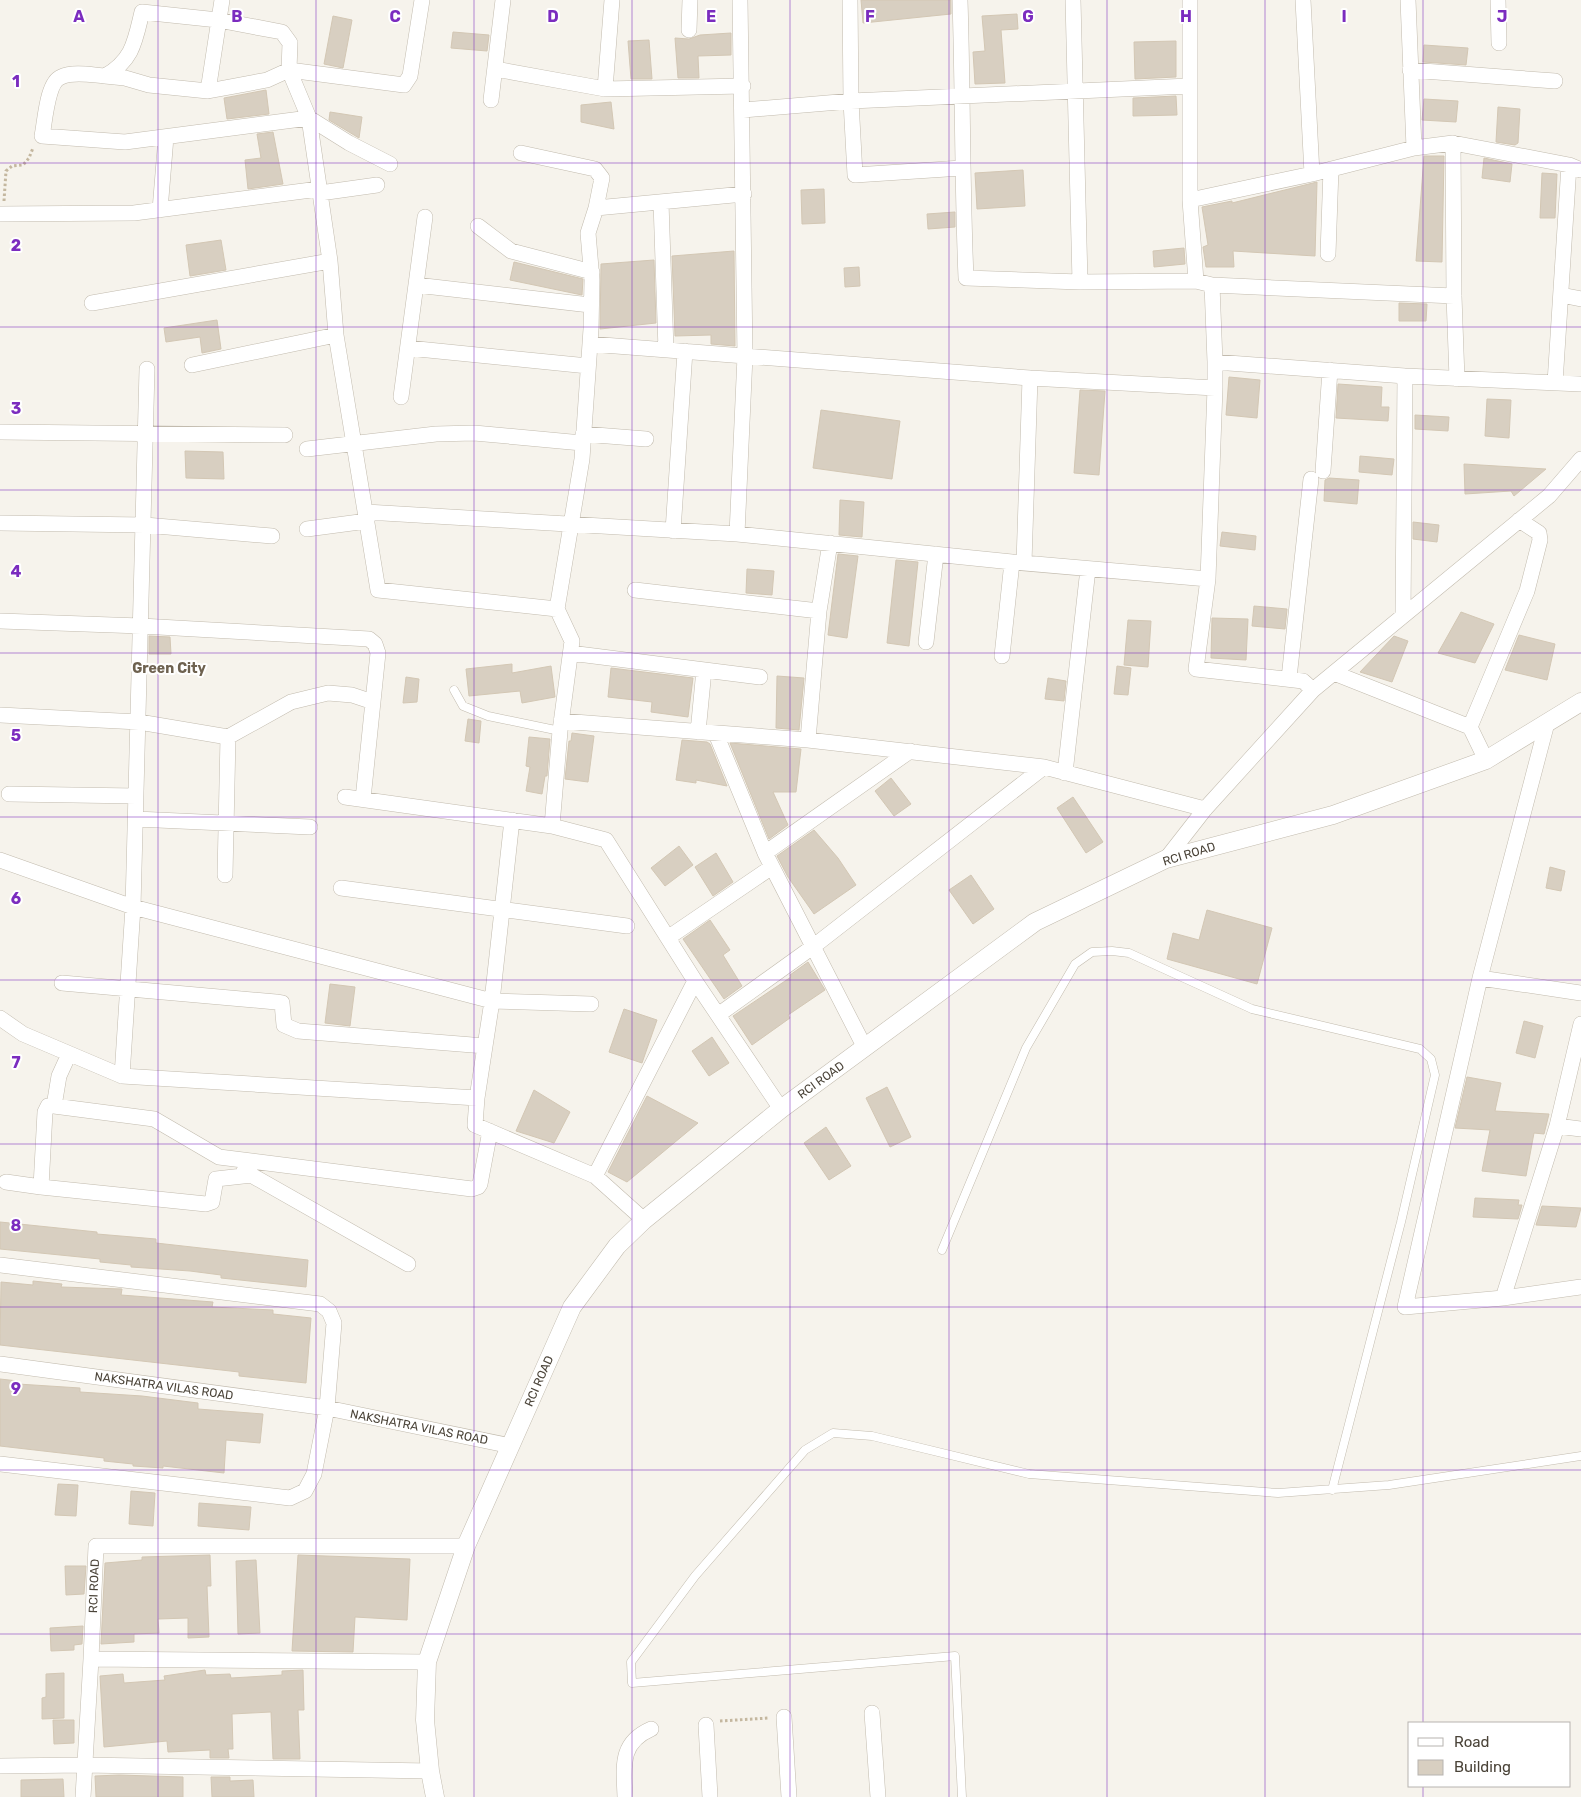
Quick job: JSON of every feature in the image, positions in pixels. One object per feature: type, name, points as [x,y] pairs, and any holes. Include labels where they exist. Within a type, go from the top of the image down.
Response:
[{"type":"street","points":[[208,91],[222,0]]},
{"type":"street","points":[[390,164],[349,143],[310,118],[125,142],[42,136],[51,88],[56,80],[62,76],[125,78],[149,84],[208,91],[267,80],[289,70],[404,85],[410,76],[422,0]]},
{"type":"street","points":[[492,100],[503,0]]},
{"type":"street","points":[[605,89],[612,0]]},
{"type":"street","points":[[689,30],[690,0]]},
{"type":"street","points":[[737,534],[745,356],[743,86],[740,0]]},
{"type":"street","points":[[850,0],[851,101],[855,175],[962,168]]},
{"type":"street","points":[[960,0],[963,97],[962,168],[966,278],[1080,282],[1196,281],[1212,285],[1454,296]]},
{"type":"street","points":[[1073,0],[1080,282]]},
{"type":"street","points":[[1190,0],[1190,200],[1196,281]]},
{"type":"street","points":[[1303,0],[1312,174]]},
{"type":"street","points":[[1408,0],[1414,148]]},
{"type":"street","points":[[1498,0],[1499,43]]},
{"type":"street","points":[[105,76],[120,68],[129,54],[143,6],[282,32],[290,43],[289,70],[310,118],[330,261],[336,334],[378,590],[557,609]]},
{"type":"street","points":[[495,69],[605,89],[743,86]]},
{"type":"street","points":[[1410,70],[1555,81]]},
{"type":"street","points":[[743,110],[851,101],[1189,86]]},
{"type":"street","points":[[160,210],[166,137]]},
{"type":"street","points":[[1190,200],[1312,174],[1414,148],[1453,143],[1575,167],[1561,295],[1555,383]]},
{"type":"street","points":[[1453,143],[1454,296],[1457,378]]},
{"type":"street","points":[[521,153],[596,169],[602,178],[596,208],[588,233],[592,272],[590,344],[582,459],[557,609],[572,641],[560,726],[552,826]]},
{"type":"street","points":[[1328,254],[1331,169]]},
{"type":"street","points":[[2,214],[134,213],[377,185]]},
{"type":"street","points":[[596,208],[744,194]]},
{"type":"street","points":[[661,202],[666,350]]},
{"type":"street","points":[[401,398],[425,216]]},
{"type":"street","points":[[478,226],[511,251],[592,272]]},
{"type":"street","points":[[92,303],[330,261]]},
{"type":"street","points":[[416,285],[590,305]]},
{"type":"street","points":[[1212,285],[1215,388],[1208,579],[1196,669],[1289,678],[1303,681],[1313,690]]},
{"type":"street","points":[[1561,295],[1581,299]]},
{"type":"street","points":[[192,365],[336,334]]},
{"type":"street","points":[[590,344],[1030,378],[1215,388]]},
{"type":"street","points":[[408,348],[588,366]]},
{"type":"street","points":[[673,531],[685,351]]},
{"type":"street","points":[[1215,362],[1405,376],[1581,384]]},
{"type":"street","points":[[122,1076],[133,907],[147,434],[147,369]]},
{"type":"street","points":[[1289,678],[1330,370]]},
{"type":"street","points":[[1403,614],[1405,376]]},
{"type":"street","points":[[1002,656],[1018,563],[1030,378]]},
{"type":"street","points":[[0,432],[285,435]]},
{"type":"street","points":[[307,449],[436,434],[474,433],[582,439],[646,439]]},
{"type":"street","points":[[1166,859],[1205,809],[1313,690],[1403,614],[1549,496],[1581,459]]},
{"type":"street","points":[[307,529],[367,517],[737,534],[1018,563],[1208,579]]},
{"type":"street","points":[[1470,727],[1527,591],[1540,540],[1539,533],[1519,520]]},
{"type":"street","points":[[0,523],[144,525],[272,536]]},
{"type":"street","points":[[808,740],[819,611],[830,543]]},
{"type":"street","points":[[926,642],[936,554]]},
{"type":"street","points":[[1065,773],[1088,569]]},
{"type":"street","points":[[634,590],[819,611]]},
{"type":"street","points":[[0,621],[141,626],[370,639],[376,644],[378,653],[363,799]]},
{"type":"street","points":[[570,653],[760,677]]},
{"type":"street","points":[[698,732],[704,670]]},
{"type":"street","points":[[1334,673],[1470,727],[1486,760]]},
{"type":"street","points":[[0,714],[139,722],[228,737],[291,702],[328,693],[352,695],[373,702]]},
{"type":"street","name":"RCI ROAD","points":[[435,1797],[425,1720],[427,1662],[466,1546],[572,1307],[617,1246],[644,1220],[781,1109],[1036,922],[1166,859],[1333,815],[1486,760],[1581,702]]},
{"type":"street","points":[[1547,723],[1480,978],[1405,1308],[1503,1298],[1581,1287]]},
{"type":"street","points":[[560,726],[698,732],[808,740],[1044,767],[1205,809]]},
{"type":"street","points":[[716,734],[765,853],[865,1048]]},
{"type":"street","points":[[225,875],[228,737]]},
{"type":"street","points":[[765,853],[910,751]]},
{"type":"street","points":[[718,1015],[814,946],[1044,767]]},
{"type":"street","points":[[8,794],[136,796]]},
{"type":"street","points":[[345,797],[552,826],[606,840],[669,937],[695,982],[781,1109]]},
{"type":"street","points":[[136,819],[310,827]]},
{"type":"street","points":[[512,820],[492,1001],[477,1098],[475,1125],[595,1176],[644,1220]]},
{"type":"street","points":[[0,860],[133,907],[492,1001],[591,1004]]},
{"type":"street","points":[[669,937],[772,867]]},
{"type":"street","points":[[341,888],[503,908],[627,926]]},
{"type":"street","points":[[1480,978],[1581,993]]},
{"type":"street","points":[[595,1176],[695,982]]},
{"type":"street","points":[[62,983],[276,1002],[282,1003],[284,1008],[284,1025],[298,1031],[485,1046]]},
{"type":"street","points":[[0,1018],[23,1034],[122,1076],[477,1098]]},
{"type":"street","points":[[1503,1298],[1557,1126],[1581,1024]]},
{"type":"street","points":[[54,1106],[59,1076],[69,1054]]},
{"type":"street","points":[[41,1186],[45,1112],[48,1106],[154,1119],[408,1264]]},
{"type":"street","points":[[1557,1126],[1581,1129]]},
{"type":"street","points":[[219,1157],[472,1189],[480,1184],[490,1131]]},
{"type":"street","points":[[6,1182],[206,1204],[212,1202],[216,1179],[252,1175]]},
{"type":"street","points":[[0,1265],[320,1304],[329,1311],[334,1323],[327,1408],[314,1474],[305,1491],[290,1498],[0,1464]]},
{"type":"street","name":"NAKSHATRA VILAS ROAD","points":[[0,1364],[327,1408],[511,1446]]},
{"type":"street","name":"RCI ROAD","points":[[92,1660],[96,1546],[466,1546]]},
{"type":"street","points":[[83,1797],[92,1660],[427,1662]]},
{"type":"street","points":[[872,1713],[878,1797]]},
{"type":"street","points":[[784,1717],[789,1797]]},
{"type":"street","points":[[706,1725],[710,1797]]},
{"type":"street","points":[[625,1797],[624,1763],[627,1752],[633,1739],[651,1729]]},
{"type":"street","points":[[0,1766],[84,1765],[430,1770]]},
{"type":"lane","points":[[454,690],[463,706],[488,716],[560,726]]},
{"type":"lane","points":[[942,1250],[1026,1048],[1075,964],[1092,952],[1112,951],[1129,953],[1252,1009],[1420,1050],[1431,1059],[1435,1075],[1401,1222],[1332,1490]]},
{"type":"lane","points":[[962,1797],[955,1656],[632,1683],[631,1662],[684,1590],[805,1450],[833,1433],[872,1436],[1029,1474],[1278,1493],[1389,1485],[1581,1456]]},
{"type":"path","points":[[2,214],[6,170],[12,166],[23,165],[29,158],[36,141],[42,136]]},
{"type":"path","points":[[706,1725],[715,1721],[784,1717]]},
{"type":"building","points":[[861,0],[951,0],[951,14],[863,23]]},
{"type":"building","points":[[1017,14],[1018,29],[1001,30],[1005,83],[975,84],[973,52],[985,51],[982,16]]},
{"type":"building","points":[[333,16],[352,20],[343,68],[324,64]]},
{"type":"building","points":[[453,32],[489,35],[487,51],[451,48]]},
{"type":"building","points":[[731,33],[731,55],[698,56],[699,78],[678,78],[675,38],[689,39],[700,35]]},
{"type":"building","points":[[649,40],[652,79],[631,79],[628,41]]},
{"type":"building","points":[[1176,41],[1176,77],[1135,79],[1134,42]]},
{"type":"building","points":[[1424,45],[1468,48],[1466,65],[1423,62]]},
{"type":"building","points":[[266,90],[269,114],[227,119],[224,98]]},
{"type":"building","points":[[1176,96],[1177,115],[1133,116],[1133,98]]},
{"type":"building","points":[[1424,99],[1458,101],[1456,122],[1422,120]]},
{"type":"building","points":[[611,102],[614,129],[581,122],[581,105]]},
{"type":"building","points":[[1498,107],[1520,109],[1518,143],[1515,145],[1496,142]]},
{"type":"building","points":[[330,112],[362,117],[359,138],[329,120]]},
{"type":"building","points":[[273,132],[283,184],[248,189],[245,160],[261,158],[257,134]]},
{"type":"building","points":[[1424,156],[1444,156],[1442,262],[1416,261]]},
{"type":"building","points":[[1484,158],[1512,164],[1510,182],[1482,178]]},
{"type":"building","points":[[1023,170],[1025,206],[977,209],[975,173]]},
{"type":"building","points":[[1542,173],[1557,174],[1555,218],[1540,218]]},
{"type":"building","points":[[1317,182],[1315,256],[1233,251],[1234,267],[1206,267],[1203,247],[1208,245],[1202,207],[1232,201],[1232,203]]},
{"type":"building","points":[[824,189],[825,223],[802,224],[801,190]]},
{"type":"building","points":[[955,212],[955,227],[928,229],[927,214]]},
{"type":"building","points":[[221,240],[226,270],[190,276],[186,245]]},
{"type":"building","points":[[1184,248],[1185,264],[1154,267],[1153,251]]},
{"type":"building","points":[[734,251],[735,346],[711,344],[711,335],[675,336],[672,256]]},
{"type":"building","points":[[654,260],[656,323],[600,329],[601,264]]},
{"type":"building","points":[[514,262],[583,279],[582,295],[510,280]]},
{"type":"building","points":[[859,267],[860,286],[845,287],[844,268]]},
{"type":"building","points":[[1399,303],[1427,304],[1426,321],[1399,321]]},
{"type":"building","points":[[217,320],[221,349],[202,353],[200,337],[166,342],[164,328]]},
{"type":"building","points":[[1229,377],[1260,380],[1257,418],[1226,415]]},
{"type":"building","points":[[1338,384],[1382,387],[1381,407],[1389,407],[1388,421],[1336,418]]},
{"type":"building","points":[[1080,390],[1105,391],[1099,475],[1074,473]]},
{"type":"building","points":[[1487,399],[1511,400],[1509,438],[1485,436]]},
{"type":"building","points":[[821,410],[900,421],[892,479],[813,468]]},
{"type":"building","points":[[1415,415],[1449,417],[1448,431],[1415,429]]},
{"type":"building","points":[[185,451],[223,452],[224,479],[186,478]]},
{"type":"building","points":[[1360,456],[1394,459],[1392,475],[1359,472]]},
{"type":"building","points":[[1464,464],[1546,469],[1514,496],[1511,491],[1465,494]]},
{"type":"building","points":[[1329,478],[1359,480],[1357,504],[1324,501],[1325,480]]},
{"type":"building","points":[[840,500],[864,502],[862,537],[839,535]]},
{"type":"building","points":[[1413,522],[1439,525],[1437,542],[1413,539]]},
{"type":"building","points":[[1222,532],[1256,536],[1255,550],[1220,546]]},
{"type":"building","points":[[838,554],[858,556],[847,638],[828,635]]},
{"type":"building","points":[[896,560],[918,562],[909,646],[887,643]]},
{"type":"building","points":[[747,569],[774,571],[772,595],[746,593]]},
{"type":"building","points":[[1254,606],[1287,609],[1285,629],[1252,626]]},
{"type":"building","points":[[1461,612],[1494,624],[1475,663],[1438,653]]},
{"type":"building","points":[[1212,618],[1248,619],[1246,660],[1211,658]]},
{"type":"building","points":[[1128,620],[1151,621],[1148,667],[1124,665]]},
{"type":"building","points":[[1519,635],[1555,644],[1547,680],[1505,670]]},
{"type":"building","points":[[149,636],[170,637],[171,654],[149,654]]},
{"type":"building","points":[[1394,636],[1408,641],[1392,682],[1360,672]]},
{"type":"building","points":[[512,664],[512,673],[551,666],[555,697],[522,703],[520,691],[469,696],[466,669]]},
{"type":"building","points":[[1117,666],[1131,668],[1128,695],[1114,694]]},
{"type":"building","points":[[611,668],[693,678],[688,717],[651,712],[652,702],[608,697]]},
{"type":"building","points":[[777,676],[804,678],[799,730],[776,728]]},
{"type":"building","points":[[406,677],[419,679],[417,702],[403,703]]},
{"type":"building","points":[[1048,678],[1066,681],[1064,701],[1045,699]]},
{"type":"building","points":[[468,719],[481,721],[479,743],[465,741]]},
{"type":"building","points":[[572,733],[594,736],[588,782],[565,779],[569,741],[571,741]]},
{"type":"building","points":[[529,737],[550,739],[547,776],[545,776],[542,794],[526,791],[530,767],[526,766]]},
{"type":"building","points":[[682,740],[707,742],[710,744],[727,786],[696,780],[696,783],[676,780]]},
{"type":"building","points":[[730,743],[801,749],[796,792],[773,792],[788,825],[769,839]]},
{"type":"building","points":[[891,778],[911,804],[894,816],[875,791]]},
{"type":"building","points":[[1073,797],[1103,842],[1086,853],[1057,808]]},
{"type":"building","points":[[814,830],[838,858],[856,885],[814,914],[788,877],[777,856]]},
{"type":"building","points":[[679,846],[693,865],[665,886],[651,868]]},
{"type":"building","points":[[716,853],[733,882],[713,896],[695,867]]},
{"type":"building","points":[[1550,867],[1565,871],[1561,891],[1546,888]]},
{"type":"building","points":[[971,875],[994,909],[973,924],[949,890]]},
{"type":"building","points":[[1207,910],[1272,928],[1257,984],[1167,959],[1173,933],[1199,940]]},
{"type":"building","points":[[710,920],[730,950],[723,955],[742,986],[724,999],[683,939]]},
{"type":"building","points":[[808,962],[825,990],[788,1015],[790,1018],[752,1045],[733,1016],[791,977],[790,975]]},
{"type":"building","points":[[330,984],[355,987],[350,1026],[325,1023]]},
{"type":"building","points":[[624,1009],[657,1020],[642,1063],[609,1052]]},
{"type":"building","points":[[1524,1021],[1543,1026],[1535,1058],[1516,1053]]},
{"type":"building","points":[[712,1037],[729,1063],[709,1076],[692,1051]]},
{"type":"building","points":[[1467,1077],[1501,1083],[1495,1111],[1549,1114],[1544,1134],[1534,1133],[1526,1176],[1482,1171],[1490,1130],[1455,1128]]},
{"type":"building","points":[[887,1087],[911,1137],[890,1147],[866,1098]]},
{"type":"building","points":[[534,1090],[570,1112],[554,1143],[516,1131]]},
{"type":"building","points":[[647,1096],[698,1123],[627,1182],[608,1172]]},
{"type":"building","points":[[826,1127],[851,1166],[829,1180],[804,1143]]},
{"type":"building","points":[[1475,1198],[1519,1200],[1518,1205],[1522,1205],[1518,1219],[1473,1217]]},
{"type":"building","points":[[1542,1206],[1581,1208],[1576,1227],[1536,1225]]},
{"type":"building","points":[[0,1222],[156,1239],[156,1243],[308,1260],[306,1287],[221,1278],[221,1275],[190,1271],[131,1267],[131,1265],[100,1262],[100,1259],[0,1249]]},
{"type":"building","points":[[33,1281],[62,1284],[61,1287],[122,1289],[121,1295],[213,1302],[212,1307],[273,1310],[273,1314],[311,1318],[306,1383],[239,1376],[239,1372],[0,1345],[1,1282],[33,1285]]},
{"type":"building","points":[[0,1379],[18,1381],[18,1384],[80,1388],[80,1392],[142,1396],[198,1403],[198,1409],[263,1414],[260,1443],[226,1440],[224,1473],[163,1466],[163,1468],[133,1466],[133,1464],[104,1461],[104,1458],[0,1446]]},
{"type":"building","points":[[58,1484],[78,1485],[76,1516],[55,1515]]},
{"type":"building","points":[[131,1491],[155,1493],[153,1526],[129,1524]]},
{"type":"building","points":[[199,1503],[251,1507],[249,1530],[198,1526]]},
{"type":"building","points":[[210,1555],[211,1586],[207,1586],[209,1637],[188,1638],[188,1618],[158,1619],[159,1633],[134,1634],[134,1642],[101,1644],[105,1563],[142,1560],[142,1557]]},
{"type":"building","points":[[298,1555],[410,1559],[407,1620],[355,1617],[353,1652],[292,1651]]},
{"type":"building","points":[[256,1560],[260,1633],[238,1634],[236,1561]]},
{"type":"building","points":[[65,1566],[86,1566],[84,1594],[66,1595]]},
{"type":"building","points":[[83,1626],[82,1644],[74,1645],[74,1650],[51,1651],[50,1628]]},
{"type":"building","points":[[205,1670],[206,1675],[230,1674],[231,1678],[282,1675],[282,1671],[303,1670],[304,1710],[298,1710],[300,1759],[273,1759],[271,1712],[232,1714],[233,1749],[228,1749],[229,1758],[210,1758],[210,1750],[168,1752],[167,1741],[104,1747],[100,1676],[123,1674],[124,1683],[165,1680],[164,1676]]},
{"type":"building","points":[[64,1673],[64,1718],[42,1719],[42,1698],[46,1697],[46,1674]]},
{"type":"building","points":[[53,1720],[74,1720],[74,1743],[54,1744]]},
{"type":"building","points":[[95,1776],[183,1777],[183,1797],[96,1797]]},
{"type":"building","points":[[211,1777],[230,1777],[230,1781],[253,1780],[254,1797],[212,1797]]},
{"type":"building","points":[[63,1779],[64,1797],[21,1797],[21,1780]]},
{"type":"district","name":"Green City","points":[[169,668]]}]
